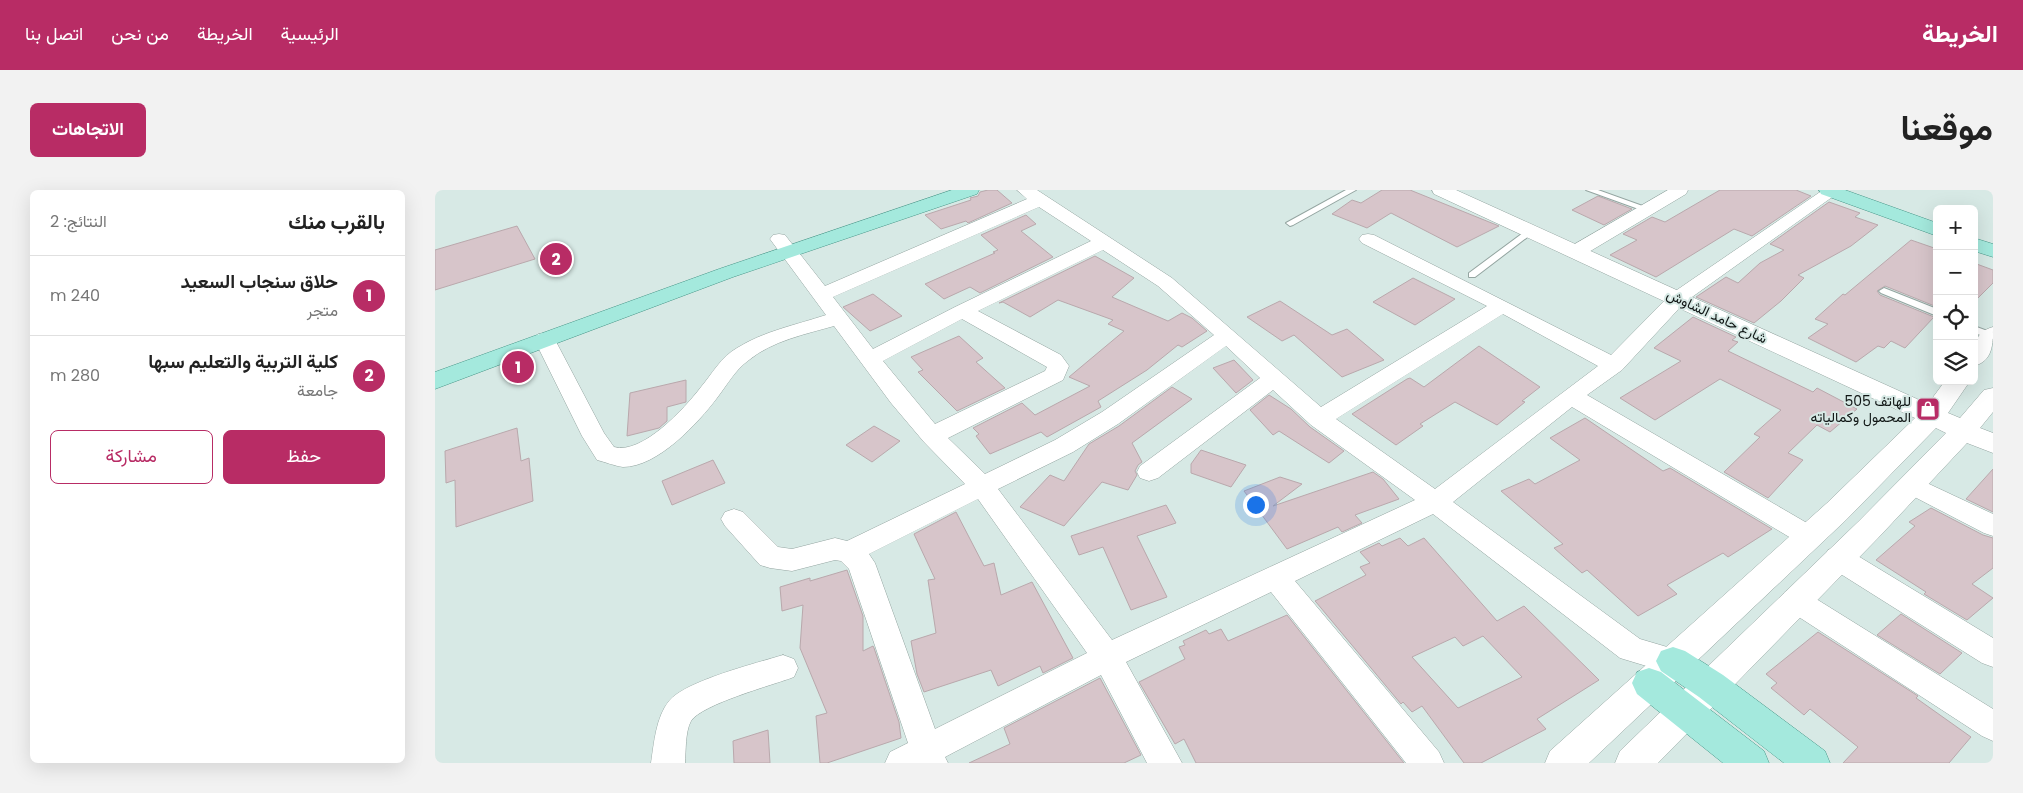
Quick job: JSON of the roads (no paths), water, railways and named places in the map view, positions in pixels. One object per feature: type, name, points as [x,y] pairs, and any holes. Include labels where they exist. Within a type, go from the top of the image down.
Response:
[{"type":"main road","points":[[435,381],[926,190]]},
{"type":"main road","points":[[435,361],[784,245],[970,190]]},
{"type":"main road","name":"شارع حامد الشاوش","points":[[1441,190],[1993,444]]},
{"type":"main road","points":[[1831,190],[1933,228]]},
{"type":"main road","points":[[1856,190],[1933,216]]},
{"type":"main road","points":[[1978,231],[1993,236]]},
{"type":"main road","points":[[1978,245],[1993,251]]},
{"type":"main road","points":[[1978,350],[1986,333]]},
{"type":"main road","points":[[1563,763],[1810,537],[1933,416],[1955,385]]},
{"type":"main road","points":[[1633,763],[1912,485],[1993,396]]},
{"type":"main road","points":[[1661,672],[1711,686],[1812,763]]},
{"type":"main road","points":[[1661,672],[1685,712],[1751,763]]},
{"type":"street","points":[[1575,252],[1680,190]]},
{"type":"street","points":[[733,519],[770,557],[792,560],[835,549],[849,552],[861,563],[920,759],[1107,657],[1435,502],[1571,396],[1614,365],[1678,298],[1831,190]]},
{"type":"street","points":[[822,295],[1032,195],[1165,282],[1227,335],[1319,419],[1435,502],[1661,672]]},
{"type":"street","points":[[1368,239],[1614,365]]},
{"type":"street","points":[[870,359],[962,311],[1104,242]]},
{"type":"street","points":[[784,245],[899,398],[932,436],[982,486],[1107,657],[1165,763]]},
{"type":"street","points":[[1319,419],[1502,306]]},
{"type":"street","points":[[932,436],[1055,375],[1058,370],[1058,366],[1053,360],[962,311]]},
{"type":"street","points":[[545,339],[593,436],[606,454],[625,458],[650,449],[665,438],[709,393],[731,364],[745,352],[769,341],[838,318]]},
{"type":"street","points":[[849,552],[1072,441],[1109,418],[1227,335]]},
{"type":"street","points":[[1149,472],[1273,379]]},
{"type":"street","points":[[1571,396],[1810,537]]},
{"type":"street","points":[[1912,485],[1993,526]]},
{"type":"street","points":[[1838,558],[1993,654]]},
{"type":"street","points":[[1276,578],[1427,763]]},
{"type":"street","points":[[1795,600],[1993,726]]},
{"type":"street","points":[[668,763],[672,732],[681,709],[705,695],[783,668]]},
{"type":"lane","points":[[1291,223],[1351,190]]},
{"type":"lane","points":[[1591,190],[1647,209]]},
{"type":"lane","points":[[1472,275],[1531,230]]},
{"type":"lane","points":[[1884,291],[1933,311]]},
{"type":"place","name":"كلية التربية والتعليم سبها","points":[[556,259]]},
{"type":"place","name":"حلاق سنجاب السعيد","points":[[518,367]]},
{"type":"place","name":"505 للهاتف المحمول وكمالياته","points":[[1928,409]]}]
